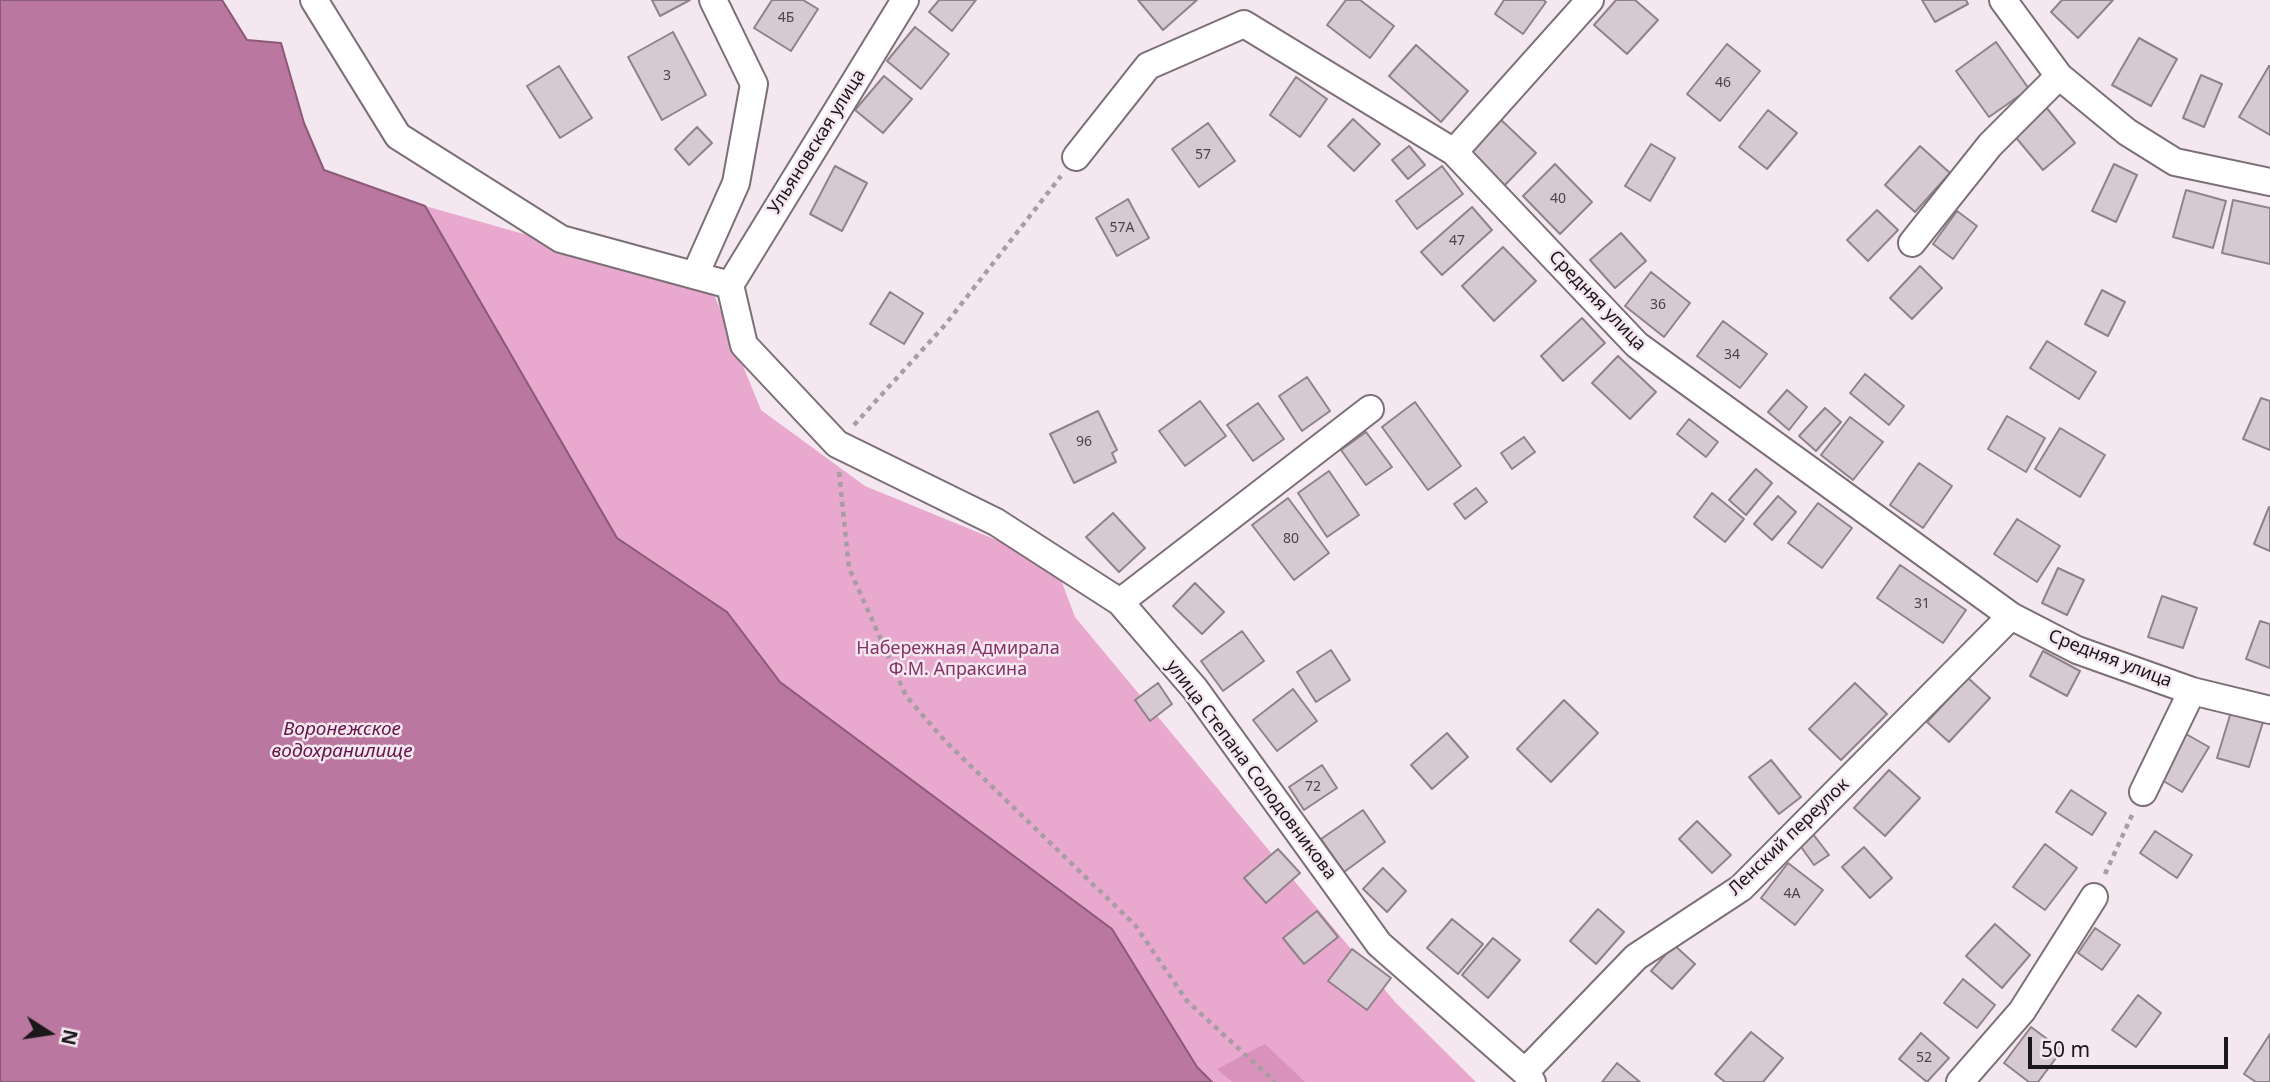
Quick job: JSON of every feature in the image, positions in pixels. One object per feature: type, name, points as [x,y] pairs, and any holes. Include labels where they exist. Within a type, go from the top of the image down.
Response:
[{"type":"street","points":[[314,0],[398,136],[561,239],[730,285]]},
{"type":"street","points":[[695,275],[736,183],[754,85],[713,0]]},
{"type":"street","name":"Ульяновская улица","points":[[730,285],[905,0]]},
{"type":"street","points":[[1454,152],[1590,0]]},
{"type":"street","points":[[2003,0],[2059,76],[2127,132],[2175,162],[2270,182]]},
{"type":"street","name":"Средняя улица","points":[[1076,157],[1149,66],[1244,24],[1454,152],[1637,345],[2011,616],[2077,650],[2192,691],[2270,710]]},
{"type":"street","points":[[1912,243],[1990,145],[2059,76]]},
{"type":"street","name":"улица Степана Солодовникова","points":[[730,285],[744,345],[836,444],[996,522],[1120,603],[1195,689],[1379,944],[1529,1077]]},
{"type":"street","points":[[1120,603],[1370,409]]},
{"type":"street","name":"Ленский переулок","points":[[1529,1077],[1636,957],[1741,888],[2011,616]]},
{"type":"street","points":[[2143,792],[2192,691]]},
{"type":"street","points":[[1960,1082],[2022,1011],[2094,897]]},
{"type":"path","points":[[1076,157],[945,325],[836,444],[849,568],[906,696],[944,741],[1135,925],[1186,1001],[1275,1082]]},
{"type":"path","points":[[2094,897],[2143,792]]},
{"type":"green space","name":"Набережная Адмирала Ф.М. Апраксина","points":[[425,206],[711,287],[761,410],[865,486],[1055,564],[1075,617],[1395,1002],[1476,1082],[1212,1082],[780,682],[727,612],[617,538]]},
{"type":"shaded area","points":[[1265,1044],[1305,1082],[1232,1082],[1217,1069]]},
{"type":"water","name":"Воронежское водохранилище","points":[[0,0],[222,0],[247,40],[281,43],[304,123],[324,170],[425,206],[617,538],[727,612],[780,682],[1112,929],[1197,1067],[1212,1082],[0,1082]]},
{"type":"building","points":[[652,0],[690,0],[660,16]]},
{"type":"building","points":[[772,0],[803,0],[818,9],[791,51],[754,28]]},
{"type":"building","points":[[939,0],[976,0],[952,31],[929,12]]},
{"type":"building","points":[[1138,0],[1197,0],[1163,30]]},
{"type":"building","points":[[1346,0],[1360,0],[1394,26],[1370,58],[1327,25]]},
{"type":"building","points":[[1504,0],[1546,2],[1523,34],[1495,14]]},
{"type":"building","points":[[1616,0],[1635,0],[1658,20],[1627,54],[1594,25]]},
{"type":"building","points":[[1922,0],[1966,0],[1968,4],[1935,22]]},
{"type":"building","points":[[2062,0],[2113,0],[2078,38],[2051,12]]},
{"type":"building","points":[[915,27],[949,54],[921,89],[887,61]]},
{"type":"building","points":[[673,32],[706,95],[662,120],[628,57]]},
{"type":"building","points":[[2139,38],[2177,59],[2151,106],[2112,85]]},
{"type":"building","points":[[1996,42],[2029,89],[1989,117],[1956,71]]},
{"type":"building","points":[[1727,44],[1760,71],[1720,121],[1687,94]]},
{"type":"building","points":[[1416,45],[1468,91],[1441,122],[1389,76]]},
{"type":"building","points":[[559,66],[592,118],[560,138],[527,86]]},
{"type":"building","points":[[2270,66],[2270,135],[2239,117]]},
{"type":"building","points":[[2201,75],[2222,84],[2204,127],[2183,118]]},
{"type":"building","points":[[884,76],[912,99],[883,133],[855,110]]},
{"type":"building","points":[[1296,77],[1327,99],[1300,137],[1270,115]]},
{"type":"building","points":[[2046,107],[2075,143],[2043,170],[2013,134]]},
{"type":"building","points":[[1768,110],[1797,133],[1767,169],[1739,147]]},
{"type":"building","points":[[1497,116],[1536,153],[1502,188],[1463,152]]},
{"type":"building","points":[[1353,119],[1380,144],[1354,171],[1328,146]]},
{"type":"building","points":[[1208,123],[1235,161],[1199,187],[1172,149]]},
{"type":"building","points":[[697,127],[712,143],[689,165],[675,149]]},
{"type":"building","points":[[1651,144],[1675,158],[1650,201],[1625,186]]},
{"type":"building","points":[[1409,146],[1425,165],[1408,179],[1392,160]]},
{"type":"building","points":[[1920,146],[1950,173],[1915,212],[1885,185]]},
{"type":"building","points":[[1555,164],[1592,202],[1560,234],[1523,196]]},
{"type":"building","points":[[2114,164],[2137,175],[2116,222],[2092,211]]},
{"type":"building","points":[[835,166],[867,183],[842,231],[810,214]]},
{"type":"building","points":[[1442,166],[1463,194],[1417,229],[1396,201]]},
{"type":"building","points":[[2186,190],[2226,201],[2213,248],[2173,237]]},
{"type":"building","points":[[1128,199],[1149,238],[1117,256],[1096,218]]},
{"type":"building","points":[[2233,200],[2270,208],[2270,264],[2222,253]]},
{"type":"building","points":[[1472,207],[1492,230],[1442,275],[1421,252]]},
{"type":"building","points":[[1877,210],[1898,230],[1868,261],[1847,240]]},
{"type":"building","points":[[1957,211],[1977,226],[1953,259],[1933,244]]},
{"type":"building","points":[[1621,233],[1646,261],[1615,288],[1590,260]]},
{"type":"building","points":[[1503,247],[1536,281],[1494,321],[1462,286]]},
{"type":"building","points":[[1920,266],[1942,288],[1912,319],[1890,298]]},
{"type":"building","points":[[1651,272],[1690,303],[1664,337],[1625,306]]},
{"type":"building","points":[[2102,290],[2125,302],[2108,336],[2085,324]]},
{"type":"building","points":[[890,292],[923,313],[904,344],[870,324]]},
{"type":"building","points":[[1582,318],[1605,343],[1563,381],[1541,356]]},
{"type":"building","points":[[1723,321],[1767,354],[1740,388],[1697,356]]},
{"type":"building","points":[[2047,341],[2096,372],[2079,399],[2030,368]]},
{"type":"building","points":[[1618,356],[1656,392],[1630,419],[1592,383]]},
{"type":"building","points":[[1865,374],[1904,406],[1889,425],[1850,393]]},
{"type":"building","points":[[1307,377],[1330,411],[1302,431],[1279,396]]},
{"type":"building","points":[[1787,390],[1807,407],[1789,430],[1768,412]]},
{"type":"building","points":[[2261,398],[2270,401],[2270,450],[2243,439]]},
{"type":"building","points":[[1200,401],[1226,436],[1185,466],[1159,431]]},
{"type":"building","points":[[1415,402],[1461,466],[1428,490],[1382,427]]},
{"type":"building","points":[[1258,403],[1284,439],[1253,461],[1227,425]]},
{"type":"building","points":[[1825,408],[1841,422],[1816,451],[1799,436]]},
{"type":"building","points":[[1098,411],[1117,450],[1112,453],[1116,462],[1074,483],[1050,434]]},
{"type":"building","points":[[2007,416],[2045,438],[2026,472],[1988,449]]},
{"type":"building","points":[[1850,417],[1883,442],[1853,480],[1821,455]]},
{"type":"building","points":[[1689,419],[1718,442],[1706,457],[1677,434]]},
{"type":"building","points":[[2060,428],[2105,455],[2080,497],[2035,469]]},
{"type":"building","points":[[1366,432],[1392,467],[1366,485],[1341,450]]},
{"type":"building","points":[[1524,437],[1535,452],[1512,469],[1501,453]]},
{"type":"building","points":[[1919,463],[1952,486],[1923,528],[1890,505]]},
{"type":"building","points":[[1756,469],[1772,483],[1746,515],[1729,500]]},
{"type":"building","points":[[1329,471],[1359,515],[1327,537],[1298,493]]},
{"type":"building","points":[[1476,488],[1487,502],[1465,519],[1454,504]]},
{"type":"building","points":[[1712,493],[1744,519],[1725,542],[1694,517]]},
{"type":"building","points":[[1778,496],[1796,512],[1772,540],[1754,524]]},
{"type":"building","points":[[1288,498],[1329,553],[1294,580],[1252,525]]},
{"type":"building","points":[[1818,503],[1852,528],[1822,568],[1788,543]]},
{"type":"building","points":[[2270,508],[2270,551],[2254,544]]},
{"type":"building","points":[[1113,513],[1145,548],[1119,572],[1086,537]]},
{"type":"building","points":[[2017,519],[2060,546],[2037,582],[1994,554]]},
{"type":"building","points":[[1900,565],[1966,610],[1943,643],[1877,598]]},
{"type":"building","points":[[2058,568],[2084,580],[2067,615],[2042,603]]},
{"type":"building","points":[[1195,583],[1224,612],[1202,634],[1173,606]]},
{"type":"building","points":[[2162,596],[2197,608],[2183,648],[2148,637]]},
{"type":"building","points":[[2260,621],[2270,624],[2270,668],[2246,659]]},
{"type":"building","points":[[1242,631],[1264,661],[1223,691],[1201,661]]},
{"type":"building","points":[[1331,650],[1350,680],[1316,702],[1297,672]]},
{"type":"building","points":[[2043,651],[2080,671],[2067,696],[2030,676]]},
{"type":"building","points":[[1968,678],[1990,698],[1949,742],[1927,722]]},
{"type":"building","points":[[1158,683],[1172,704],[1150,721],[1135,700]]},
{"type":"building","points":[[1855,683],[1887,714],[1841,760],[1809,729]]},
{"type":"building","points":[[1293,689],[1317,721],[1277,751],[1253,720]]},
{"type":"building","points":[[1564,700],[1598,733],[1551,782],[1517,749]]},
{"type":"building","points":[[2231,712],[2263,722],[2249,767],[2217,758]]},
{"type":"building","points":[[1447,733],[1468,757],[1432,789],[1411,765]]},
{"type":"building","points":[[2186,734],[2209,747],[2182,792],[2160,779]]},
{"type":"building","points":[[1771,760],[1801,797],[1779,814],[1749,777]]},
{"type":"building","points":[[1322,765],[1337,788],[1304,810],[1289,787]]},
{"type":"building","points":[[1889,770],[1920,798],[1885,836],[1854,808]]},
{"type":"building","points":[[2071,790],[2106,813],[2092,835],[2056,812]]},
{"type":"building","points":[[1363,810],[1385,842],[1344,872],[1321,839]]},
{"type":"building","points":[[1697,821],[1731,855],[1712,873],[1679,839]]},
{"type":"building","points":[[2155,831],[2192,855],[2177,878],[2140,853]]},
{"type":"building","points":[[1813,834],[1829,855],[1814,865],[1799,844]]},
{"type":"building","points":[[2045,844],[2077,868],[2045,910],[2013,887]]},
{"type":"building","points":[[1864,847],[1892,878],[1870,898],[1842,867]]},
{"type":"building","points":[[1278,849],[1300,873],[1266,903],[1244,878]]},
{"type":"building","points":[[1788,863],[1823,890],[1795,925],[1761,898]]},
{"type":"building","points":[[1383,868],[1406,891],[1387,912],[1363,889]]},
{"type":"building","points":[[1598,909],[1624,932],[1596,964],[1570,941]]},
{"type":"building","points":[[1317,911],[1338,937],[1304,964],[1283,938]]},
{"type":"building","points":[[1452,919],[1483,944],[1458,974],[1427,948]]},
{"type":"building","points":[[1995,924],[2030,955],[2002,988],[1966,956]]},
{"type":"building","points":[[2095,928],[2120,945],[2102,970],[2078,953]]},
{"type":"building","points":[[1493,938],[1520,960],[1488,998],[1462,975]]},
{"type":"building","points":[[1674,945],[1695,964],[1672,989],[1651,971]]},
{"type":"building","points":[[1352,949],[1391,978],[1367,1010],[1328,981]]},
{"type":"building","points":[[1963,979],[1995,1005],[1977,1028],[1944,1003]]},
{"type":"building","points":[[2138,995],[2161,1013],[2136,1047],[2112,1030]]},
{"type":"building","points":[[2031,1027],[2062,1050],[2038,1082],[2029,1082],[2004,1063]]},
{"type":"building","points":[[1751,1032],[1783,1058],[1763,1082],[1725,1082],[1715,1074]]},
{"type":"building","points":[[1921,1033],[1949,1058],[1927,1082],[1899,1059]]},
{"type":"building","points":[[2270,1034],[2270,1082],[2256,1082],[2244,1074]]},
{"type":"building","points":[[1617,1063],[1640,1082],[1602,1082]]}]
